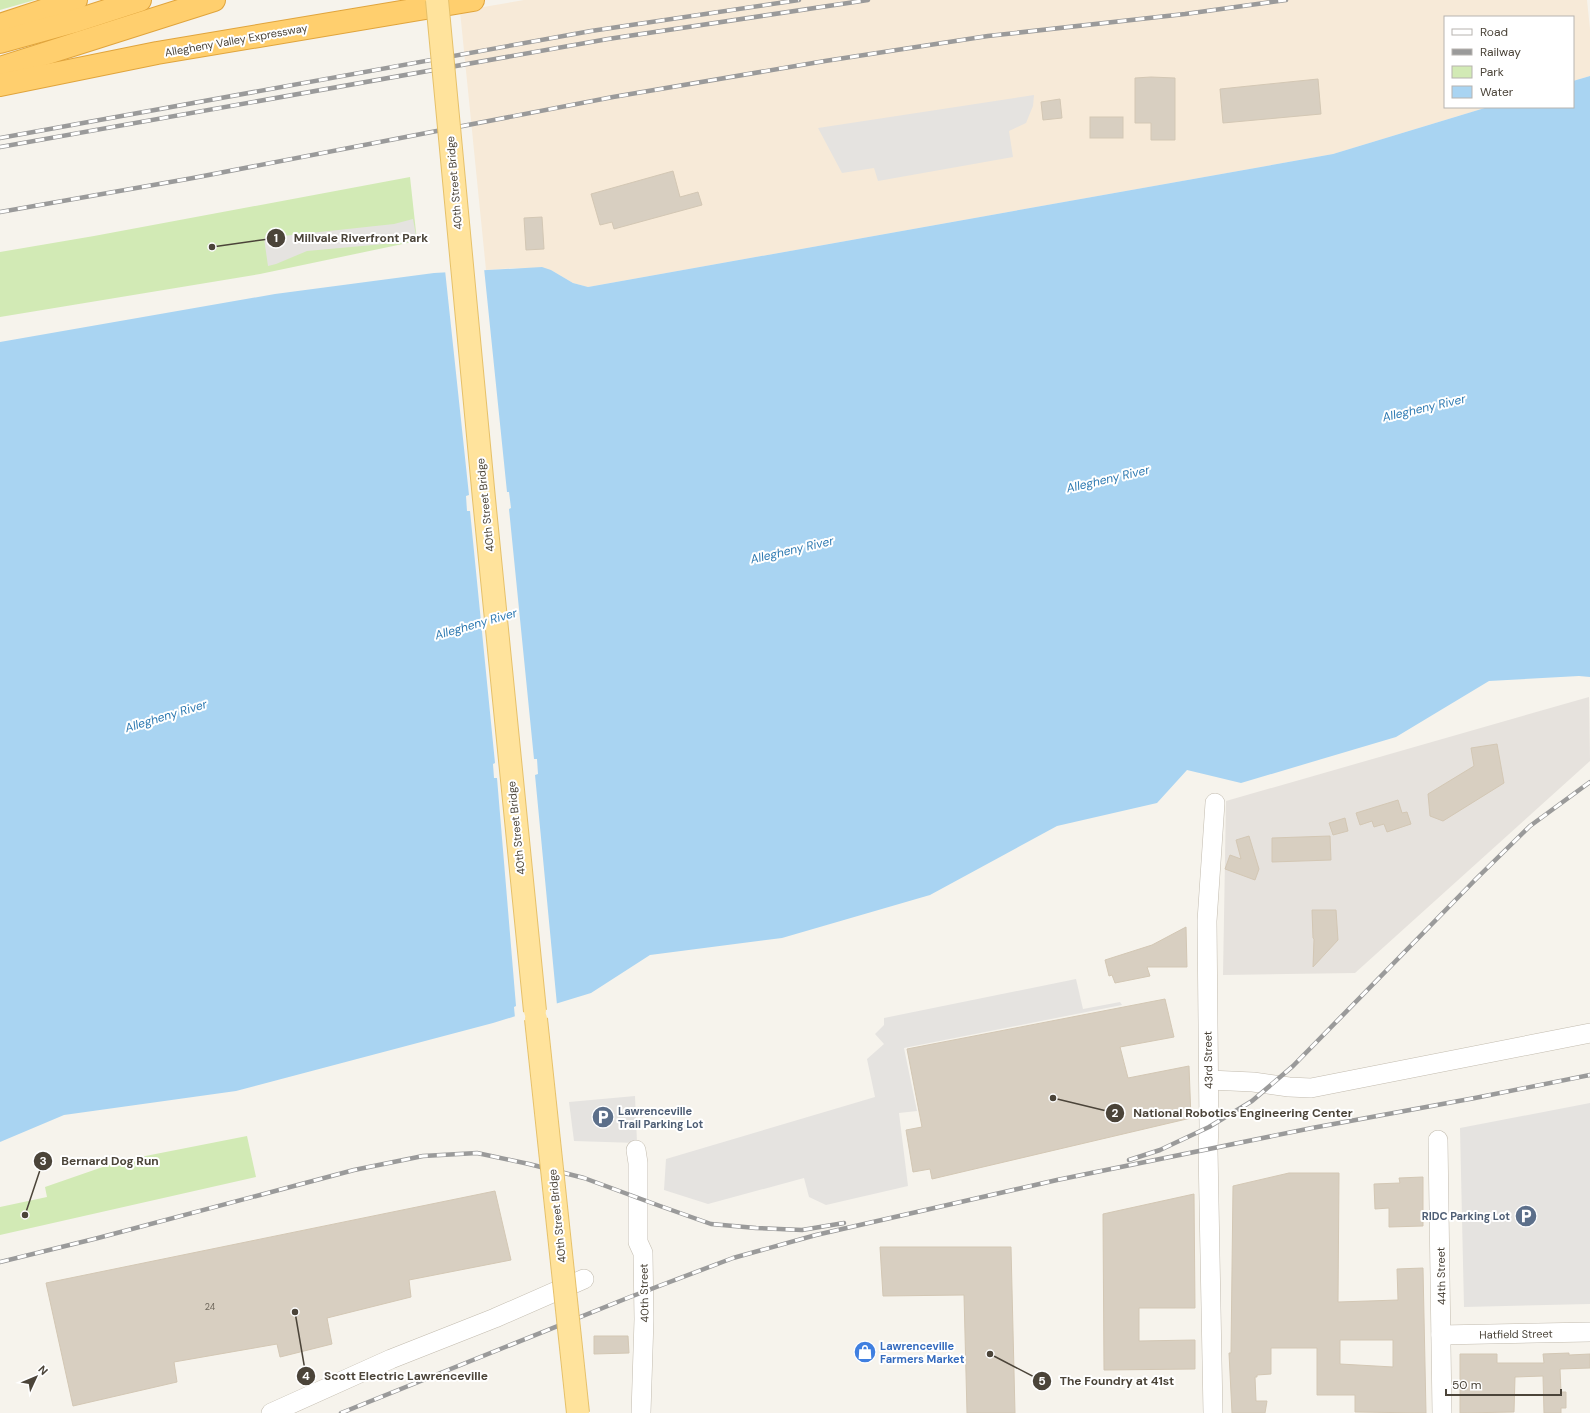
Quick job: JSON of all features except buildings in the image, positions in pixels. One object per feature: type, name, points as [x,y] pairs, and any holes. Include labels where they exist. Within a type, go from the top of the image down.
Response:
[{"type":"highway","points":[[0,25],[76,0]]},
{"type":"highway","points":[[0,42],[72,22],[140,0]]},
{"type":"highway","points":[[0,68],[214,0]]},
{"type":"highway","name":"Allegheny Valley Expressway","points":[[0,85],[164,52],[473,0]]},
{"type":"main road","name":"40th Street Bridge","points":[[437,0],[484,507],[535,1015],[578,1413]]},
{"type":"street","name":"43rd Street","points":[[1213,1413],[1208,1149],[1207,921],[1215,803]]},
{"type":"street","points":[[1208,1080],[1253,1082],[1289,1087],[1311,1088],[1590,1033]]},
{"type":"street","name":"44th Street","points":[[1438,1140],[1442,1413]]},
{"type":"street","name":"40th Street","points":[[636,1150],[638,1163],[638,1242],[643,1253],[644,1319],[641,1413]]},
{"type":"street","points":[[271,1413],[391,1359],[496,1318],[584,1278]]},
{"type":"street","name":"Hatfield Street","points":[[1441,1335],[1590,1332]]},
{"type":"shaded area","points":[[524,0],[1587,0],[1590,29],[1590,76],[1574,81],[1574,16],[1444,16],[1444,108],[1485,108],[1333,154],[588,287],[573,283],[551,270],[514,268],[486,270],[460,11]]},
{"type":"shaded area","points":[[1034,95],[1033,106],[1026,123],[1009,131],[1013,157],[878,181],[874,168],[842,173],[818,128]]},
{"type":"shaded area","points":[[413,219],[417,241],[307,251],[268,266],[264,238],[394,224]]},
{"type":"shaded area","points":[[1589,697],[1590,761],[1355,973],[1223,975],[1226,801]]},
{"type":"shaded area","points":[[1076,979],[1083,1009],[1120,1002],[1122,1005],[904,1048],[917,1111],[899,1113],[908,1186],[826,1205],[809,1197],[804,1178],[708,1204],[664,1190],[666,1159],[875,1097],[867,1059],[884,1044],[875,1034],[884,1025],[884,1018]]},
{"type":"shaded area","name":"Lawrenceville Trail Parking Lot","points":[[635,1096],[637,1143],[574,1141],[569,1102]]},
{"type":"shaded area","name":"RIDC Parking Lot","points":[[1590,1103],[1590,1304],[1464,1307],[1460,1128]]},
{"type":"green space","points":[[0,0],[35,0],[0,10]]},
{"type":"green space","points":[[410,177],[417,241],[260,274],[0,317],[0,252]]},
{"type":"green space","points":[[247,1136],[256,1177],[0,1235],[0,1207],[47,1197],[45,1187],[120,1161]]},
{"type":"water","name":"Allegheny River","points":[[1590,76],[1590,677],[1579,676],[1489,681],[1396,737],[1241,783],[1187,770],[1157,803],[1057,826],[930,895],[782,938],[650,955],[591,993],[493,1023],[236,1091],[64,1115],[0,1142],[0,342],[275,294],[434,273],[542,267],[551,270],[573,283],[588,287],[1333,154],[1485,108],[1574,108],[1574,81]]},
{"type":"pier","points":[[484,268],[507,492],[509,492],[511,508],[509,509],[534,759],[537,759],[538,774],[535,775],[557,1005],[515,1018],[514,1007],[516,1006],[497,778],[494,778],[493,764],[495,763],[470,511],[467,511],[466,496],[469,495],[445,270]]},
{"type":"railway","points":[[0,138],[591,31],[799,0]]},
{"type":"railway","points":[[0,147],[608,39],[868,0]]},
{"type":"railway","points":[[0,212],[193,178],[613,97],[825,61],[988,36],[1185,14],[1286,0]]},
{"type":"railway","points":[[1129,1160],[1160,1150],[1209,1127],[1252,1101],[1293,1066],[1530,826],[1590,782]]},
{"type":"railway","points":[[341,1413],[630,1297],[733,1258],[816,1235],[1057,1180],[1312,1128],[1590,1075]]},
{"type":"railway","points":[[0,1262],[98,1238],[354,1170],[423,1156],[477,1153],[584,1178],[711,1224],[802,1230],[844,1223]]},
{"type":"place","name":"Millvale Riverfront Park","points":[[212,247]]},
{"type":"place","name":"National Robotics Engineering Center","points":[[1053,1098]]},
{"type":"place","name":"Lawrenceville Trail Parking Lot","points":[[603,1117]]},
{"type":"place","name":"Bernard Dog Run","points":[[25,1215]]},
{"type":"place","name":"RIDC Parking Lot","points":[[1526,1216]]},
{"type":"place","name":"Scott Electric Lawrenceville","points":[[295,1312]]},
{"type":"place","name":"Lawrenceville Farmers Market","points":[[865,1352]]},
{"type":"place","name":"The Foundry at 41st","points":[[990,1354]]}]
